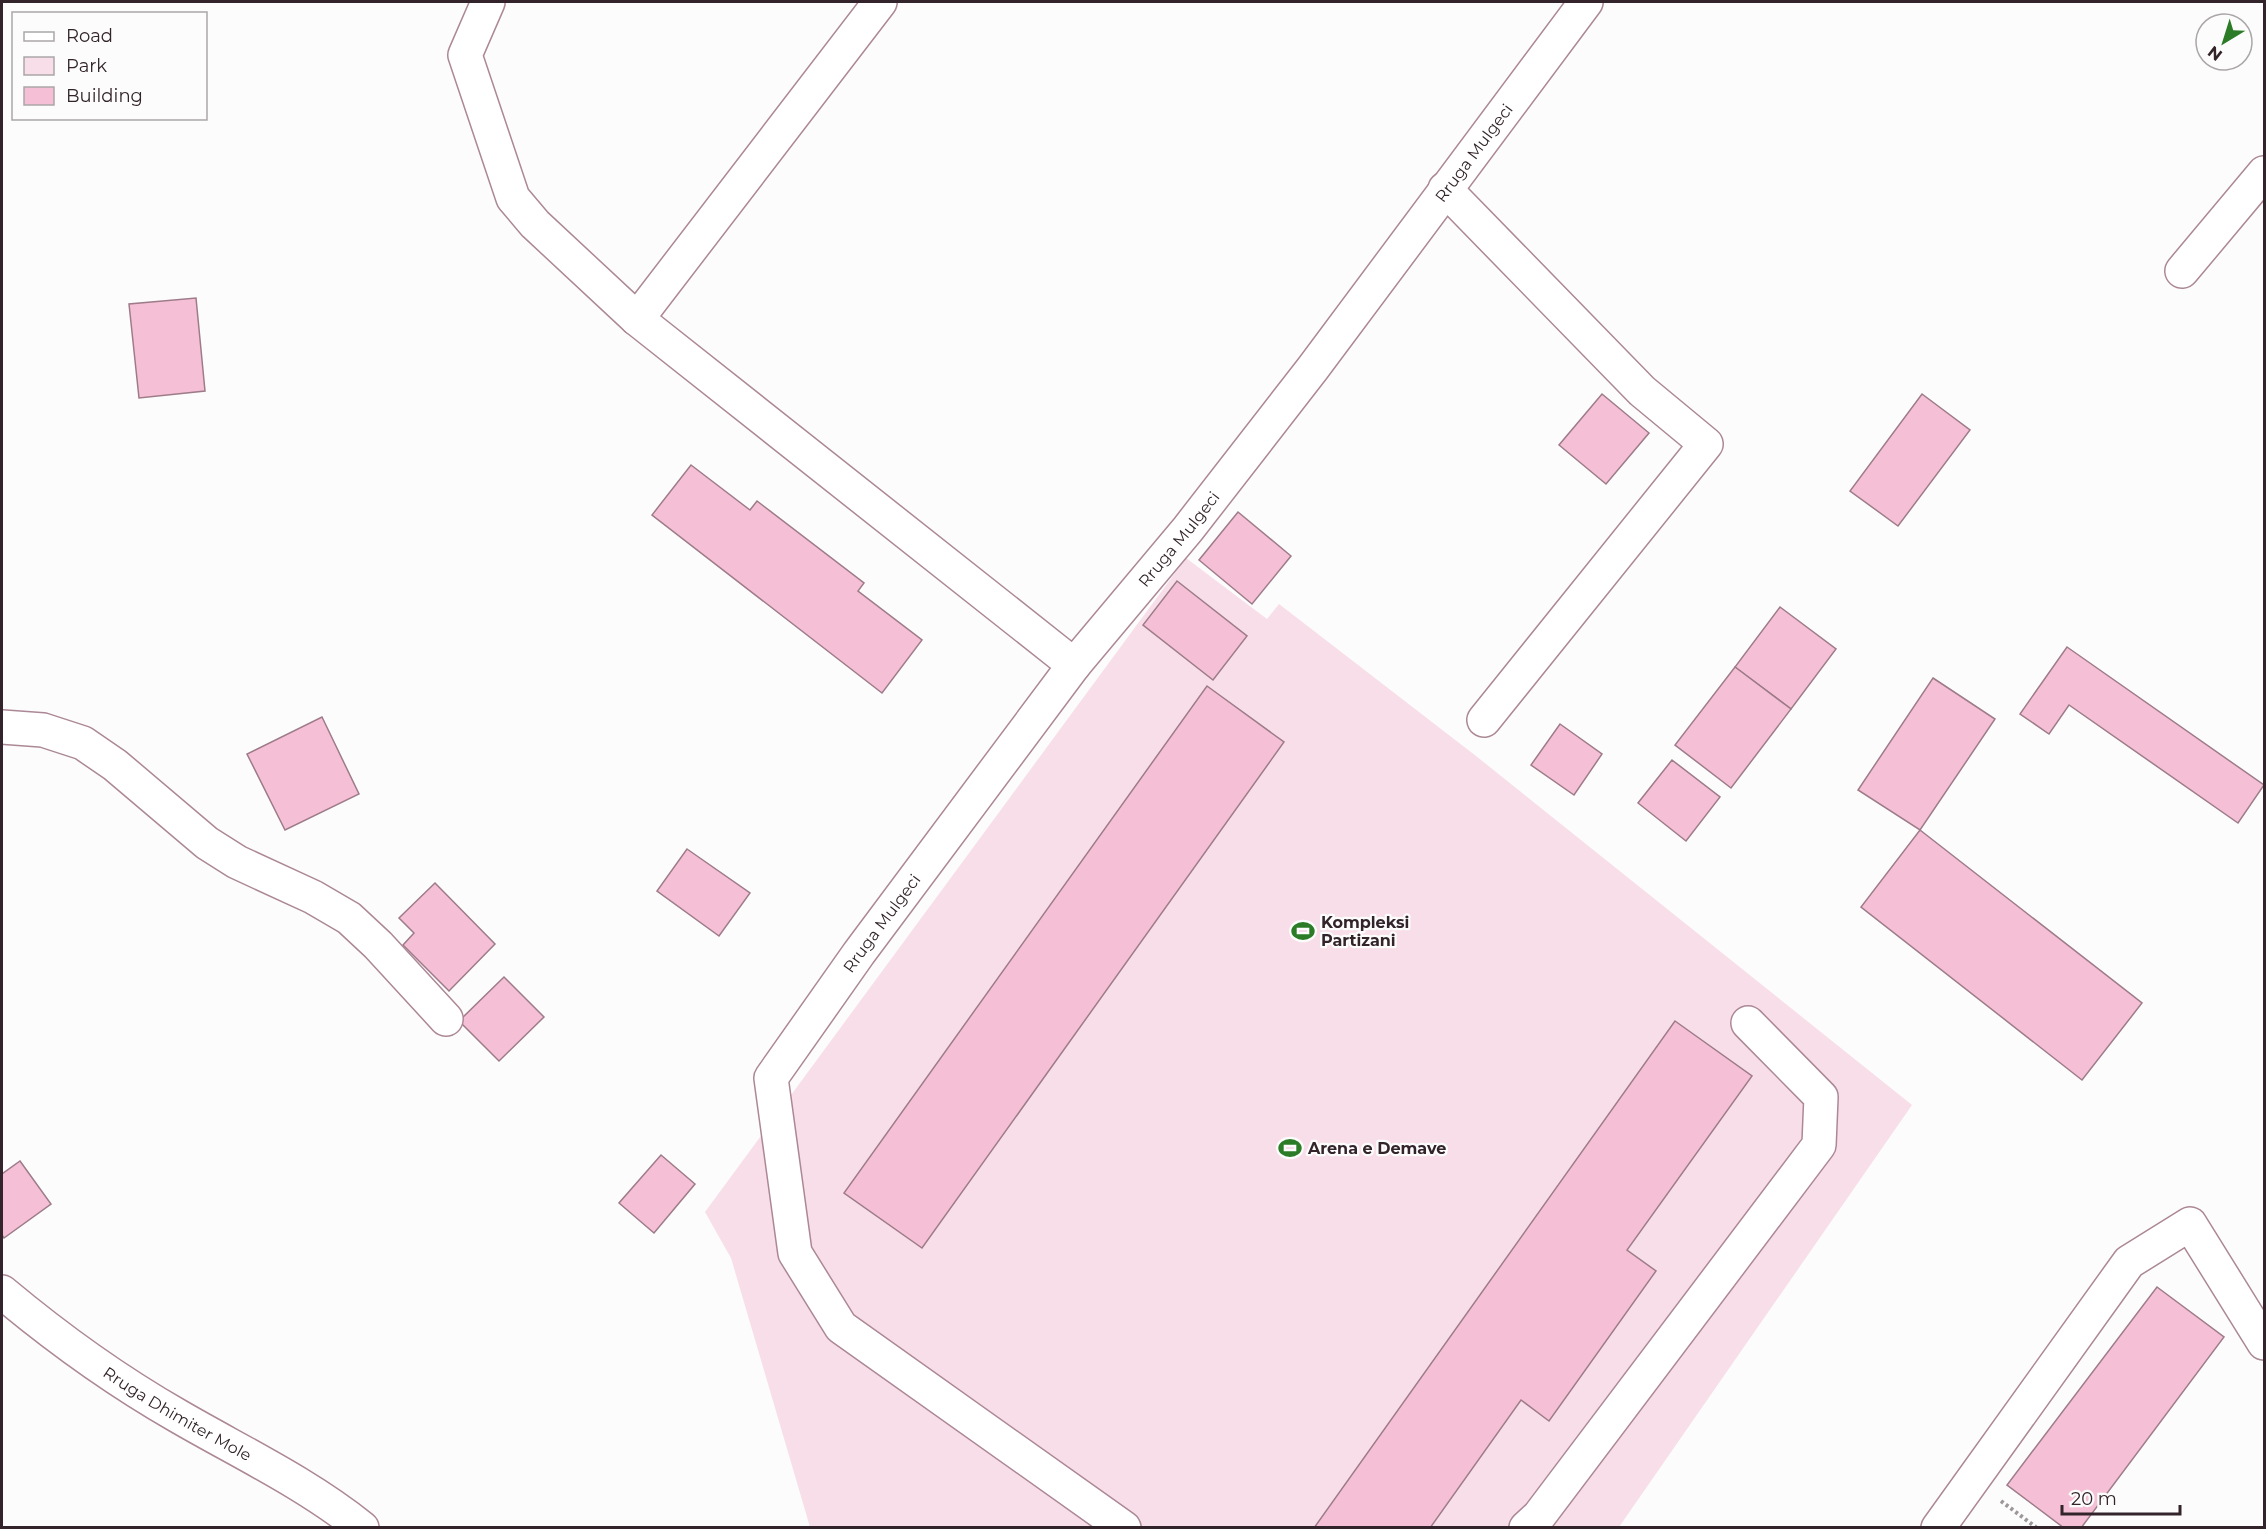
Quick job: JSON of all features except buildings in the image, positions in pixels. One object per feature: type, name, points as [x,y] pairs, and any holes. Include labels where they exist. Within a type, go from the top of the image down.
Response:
[{"type":"street","points":[[488,2],[465,55],[513,198],[535,224],[638,319],[1074,665]]},
{"type":"street","points":[[638,319],[880,2]]},
{"type":"street","name":"Rruga Mulgeci","points":[[1124,1527],[841,1327],[795,1253],[771,1078],[859,953],[1074,665],[1188,530],[1313,368],[1586,2]]},
{"type":"street","points":[[2182,271],[2265,173]]},
{"type":"street","points":[[1445,189],[1642,391],[1706,444],[1484,720]]},
{"type":"street","points":[[2,727],[43,730],[82,743],[115,765],[207,843],[237,862],[313,897],[349,918],[378,945],[446,1018]]},
{"type":"street","points":[[1526,1527],[1539,1516],[1819,1144],[1821,1097],[1748,1023]]},
{"type":"street","points":[[1938,1527],[2129,1262],[2190,1224],[2265,1343]]},
{"type":"street","name":"Rruga Dhimiter Mole","points":[[2,1292],[39,1323],[108,1372],[176,1415],[289,1478],[362,1527]]},
{"type":"green space","name":"Kompleksi Partizani","points":[[1186,558],[1267,619],[1279,604],[1476,756],[1912,1105],[1619,1527],[810,1527],[731,1258],[705,1212]]},
{"type":"place","name":"Kompleksi Partizani","points":[[1303,931]]},
{"type":"place","name":"Arena e Demave","points":[[1290,1148]]}]
